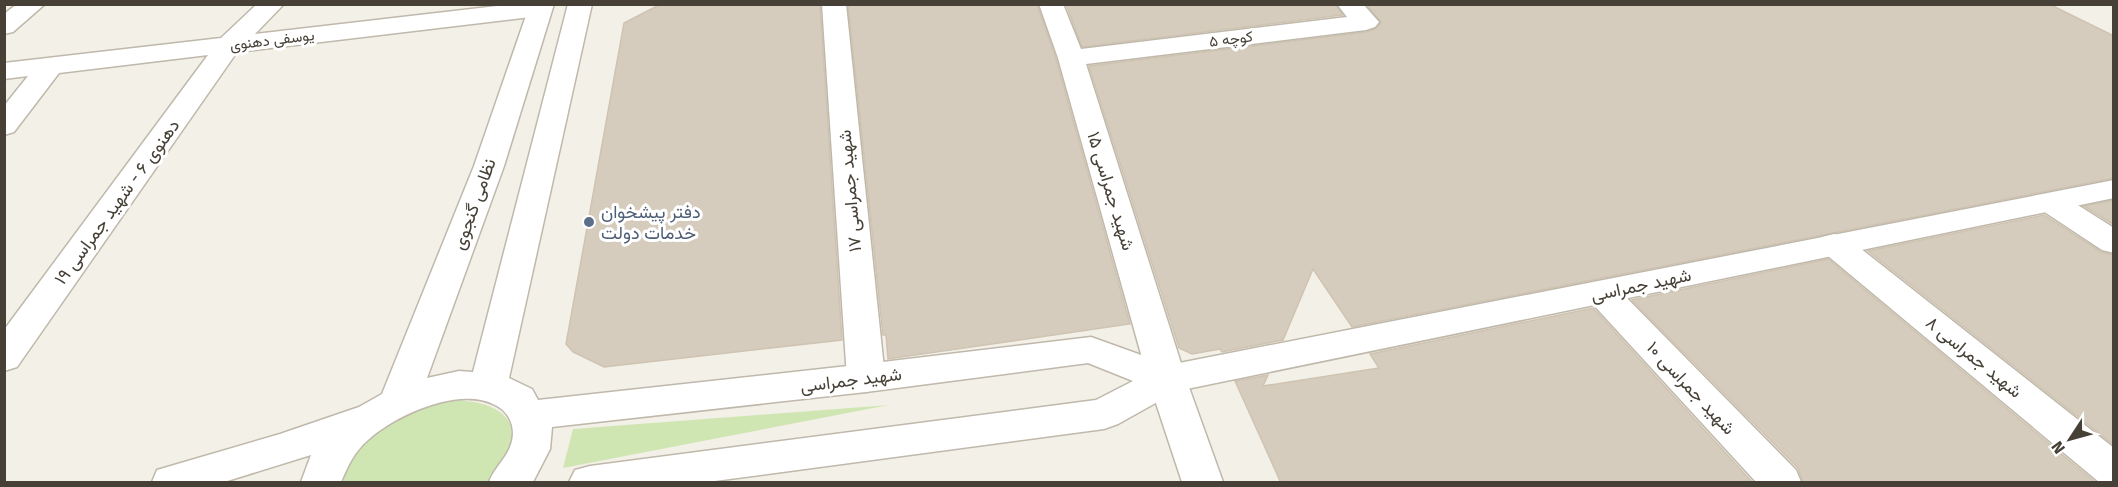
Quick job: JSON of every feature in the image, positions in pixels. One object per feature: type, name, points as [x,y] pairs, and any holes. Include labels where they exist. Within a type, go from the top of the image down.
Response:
[{"type":"street","points":[[4,27],[33,4]]},
{"type":"street","name":"دهنوی ۶ - شهید جمراسی ۱۹","points":[[4,358],[229,45],[272,4]]},
{"type":"street","name":"شهید جمراسی ۱۷","points":[[834,4],[866,378]]},
{"type":"street","name":"شهید جمراسی ۱۵","points":[[1051,4],[1071,58],[1167,379],[1203,483]]},
{"type":"street","name":"کوچه ۵","points":[[1071,58],[1366,22],[1349,4]]},
{"type":"street","points":[[488,387],[583,5]]},
{"type":"street","name":"یوسفی دهنوی","points":[[4,71],[540,7]]},
{"type":"street","name":"نظامی گنجوی","points":[[386,408],[489,166],[540,7]]},
{"type":"street","points":[[4,126],[50,66]]},
{"type":"street","name":"شهید جمراسی","points":[[590,483],[1104,414],[1167,379],[2114,189]]},
{"type":"street","points":[[2051,202],[2114,243]]},
{"type":"street","name":"شهید جمراسی ۸","points":[[1834,244],[2114,471]]},
{"type":"street","name":"شهید جمراسی ۱۰","points":[[1602,293],[1781,483]]},
{"type":"street","name":"شهید جمراسی","points":[[530,415],[866,378],[1091,350],[1167,379]]},
{"type":"street","points":[[172,483],[290,447],[430,390],[460,385],[488,387],[507,392],[522,402],[530,415],[534,433],[529,453],[509,483]]},
{"type":"street","points":[[321,483],[333,454],[350,434],[386,408]]},
{"type":"green space","points":[[448,400],[470,401],[488,406],[501,413],[509,422],[512,434],[509,448],[501,464],[487,482],[344,482],[351,458],[371,436],[409,411],[423,405]]},
{"type":"green space","points":[[889,405],[563,468],[573,429]]},
{"type":"building","points":[[670,4],[820,4],[842,340],[604,367],[573,352],[566,344],[624,23],[657,6]]},
{"type":"building","points":[[848,4],[1037,4],[1056,59],[1130,324],[888,359],[886,335],[883,335]]},
{"type":"building","points":[[1066,4],[1335,4],[1343,15],[1082,47]]},
{"type":"building","points":[[1366,4],[2049,4],[2114,36],[2114,178],[1352,327],[1313,269],[1283,340],[1222,352],[1220,349],[1192,354],[1179,348],[1089,66],[1366,32],[1377,28],[1381,22]]},
{"type":"building","points":[[2114,200],[2114,225],[2084,206]]},
{"type":"building","points":[[2044,215],[2101,252],[2114,255],[2114,445],[1868,251]]},
{"type":"building","points":[[1828,259],[2096,483],[1803,483],[1798,468],[1632,300]]},
{"type":"building","points":[[1593,308],[1753,483],[1281,483],[1235,381],[1268,375],[1263,386],[1379,368],[1370,354]]},
{"type":"place","name":"دفتر پیشخوان خدمات دولت","points":[[589,222]]}]
